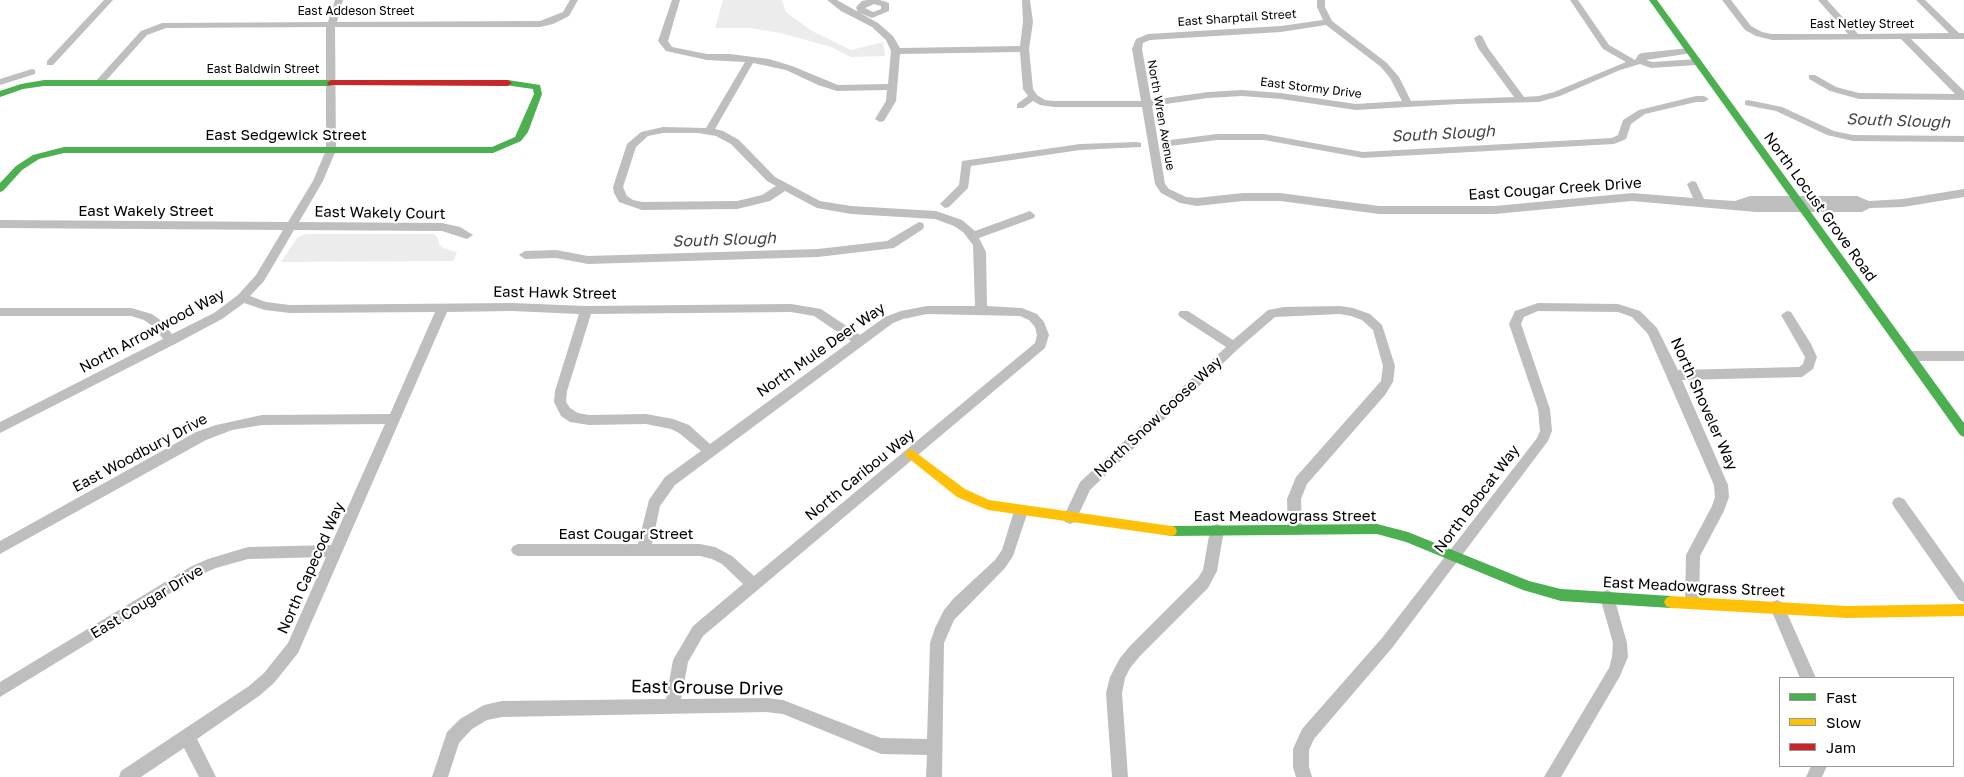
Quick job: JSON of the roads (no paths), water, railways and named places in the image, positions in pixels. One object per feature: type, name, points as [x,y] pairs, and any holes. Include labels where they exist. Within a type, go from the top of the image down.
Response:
[{"type":"street","name":"North Arrowwood Way","points":[[0,428],[218,316],[242,298],[260,278],[318,181],[331,150],[331,24],[339,0]]},
{"type":"street","name":"East Addeson Street","points":[[99,83],[144,33],[154,28],[176,24],[540,24],[559,19],[570,10],[574,0]]},
{"type":"street","points":[[676,0],[663,41],[665,46],[684,53],[707,57],[751,59],[789,68],[821,83],[837,88],[892,88]]},
{"type":"street","points":[[832,0],[875,25],[890,38],[896,52],[891,101],[880,119]]},
{"type":"street","points":[[1020,106],[1033,97],[1028,89],[1024,49],[1028,22],[1026,0]]},
{"type":"street","points":[[1321,0],[1321,7],[1328,22],[1384,65],[1394,77],[1408,104]]},
{"type":"street","points":[[1574,0],[1606,47],[1637,62]]},
{"type":"street","name":"North Locust Grove Road","points":[[1653,0],[1964,432]]},
{"type":"street","name":"East Netley Street","points":[[1726,0],[1748,28],[1772,37],[1960,36]]},
{"type":"street","points":[[1822,0],[1855,36]]},
{"type":"street","points":[[1920,0],[1960,36]]},
{"type":"street","name":"East Sharptail Street","points":[[1148,37],[1281,29],[1328,22]]},
{"type":"street","points":[[1903,36],[1964,97]]},
{"type":"street","name":"North Wren Avenue","points":[[1148,37],[1139,41],[1137,49],[1160,184],[1172,196]]},
{"type":"street","points":[[1478,38],[1483,48],[1521,100]]},
{"type":"street","points":[[896,52],[1024,49]]},
{"type":"street","name":"East Stormy Drive","points":[[1033,97],[1044,103],[1054,104],[1146,104],[1208,95],[1242,93],[1281,96],[1356,107],[1458,101],[1539,99],[1557,94],[1617,68],[1637,62],[1642,56],[1689,51]]},
{"type":"street","points":[[709,131],[751,59]]},
{"type":"street","name":"East Stormy Drive","points":[[1637,62],[1650,66],[1697,62]]},
{"type":"street","points":[[1812,77],[1833,89],[1859,96],[1964,97]]},
{"type":"street","name":"East Baldwin Street","points":[[0,94],[31,84],[99,83],[330,83],[528,85],[537,87],[538,94],[523,132],[518,139]]},
{"type":"street","points":[[782,186],[766,198],[737,205],[642,206],[623,199],[619,193],[618,186],[631,146],[645,134],[663,130],[709,131],[728,137],[735,142],[764,174],[782,186],[817,204],[839,209],[936,215],[958,222],[973,236],[980,252],[981,310]]},
{"type":"street","name":"East Sedgewick Street","points":[[0,190],[19,168],[36,157],[64,150],[493,150],[508,146],[518,139]]},
{"type":"street","points":[[1692,184],[1701,203]]},
{"type":"street","name":"East Cougar Creek Drive","points":[[1172,196],[1197,202],[1250,197],[1280,197],[1379,210],[1495,210],[1632,198],[1736,205],[1750,200],[1799,204],[1856,200],[1868,205],[1903,203],[1964,193]]},
{"type":"street","points":[[973,236],[1030,215]]},
{"type":"street","name":"East Wakely Street","points":[[0,224],[292,227]]},
{"type":"street","name":"East Wakely Court","points":[[292,227],[442,227],[456,230],[466,235]]},
{"type":"street","name":"East Hawk Street","points":[[242,298],[271,307],[290,310],[512,307],[551,310],[804,309],[828,318],[859,341]]},
{"type":"street","name":"North Bobcat Way","points":[[1304,777],[1300,766],[1301,749],[1308,734],[1387,643],[1542,441],[1546,431],[1544,409],[1515,324],[1519,314],[1538,307],[1610,307],[1633,312]]},
{"type":"street","name":"North Capecod Way","points":[[128,777],[254,691],[282,663],[301,633],[443,308]]},
{"type":"street","points":[[586,310],[560,391],[560,402],[565,412],[575,418],[588,420],[646,419],[673,424],[684,429],[709,451]]},
{"type":"street","name":"North Mule Deer Way","points":[[644,549],[654,504],[670,480],[859,341],[889,320],[901,315],[927,310],[981,310]]},
{"type":"street","name":"North Caribou Way","points":[[672,707],[681,660],[698,631],[710,619],[1041,345],[1043,336],[1040,325],[1033,317],[1022,312],[1008,310],[981,310]]},
{"type":"street","name":"North Snow Goose Way","points":[[1070,518],[1085,486],[1234,346],[1272,313],[1340,310],[1353,312],[1366,317],[1378,328],[1389,366],[1387,382],[1381,392],[1301,481],[1294,499],[1295,529]]},
{"type":"street","points":[[0,312],[131,312],[148,317],[159,325],[170,341]]},
{"type":"street","name":"North Shoveler Way","points":[[1633,312],[1652,332],[1674,375],[1722,485],[1722,497],[1719,507],[1693,555],[1692,602]]},
{"type":"street","name":"North Snow Goose Way","points":[[1184,314],[1234,346]]},
{"type":"street","points":[[1674,375],[1802,372],[1809,366],[1811,357],[1787,315]]},
{"type":"street","points":[[1910,356],[1964,356]]},
{"type":"street","name":"East Woodbury Drive","points":[[0,548],[201,436],[216,430],[239,423],[262,420],[394,419]]},
{"type":"street","name":"East Meadowgrass Street","points":[[911,454],[950,485],[974,500],[988,505],[1163,530],[1377,529],[1408,537],[1545,592],[1847,612],[1964,610]]},
{"type":"street","points":[[1899,503],[1964,596]]},
{"type":"street","points":[[934,777],[937,643],[949,615],[1000,564],[1008,552],[1021,511]]},
{"type":"street","points":[[1120,777],[1114,693],[1118,677],[1125,663],[1135,651],[1203,583],[1210,571],[1217,530]]},
{"type":"street","name":"East Cougar Street","points":[[518,550],[685,548],[715,554],[727,560],[753,584]]},
{"type":"street","name":"East Cougar Drive","points":[[0,690],[196,571],[213,563],[248,554],[337,551]]},
{"type":"street","points":[[1552,777],[1616,671],[1620,658],[1617,627],[1607,597]]},
{"type":"street","points":[[1777,607],[1808,677]]},
{"type":"street","name":"East Grouse Drive","points":[[440,777],[453,738],[474,718],[502,708],[783,707],[881,746],[935,747]]},
{"type":"street","points":[[187,737],[208,777]]},
{"type":"waterway","points":[[50,63],[109,0]]},
{"type":"waterway","points":[[0,82],[32,72]]},
{"type":"waterway","name":"South Slough","points":[[1170,143],[1217,137],[1264,137],[1363,155],[1614,141],[1622,137],[1627,122],[1642,112],[1696,99],[1704,99]]},
{"type":"waterway","name":"South Slough","points":[[1748,103],[1779,109],[1831,133],[1853,138],[1964,139]]},
{"type":"waterway","name":"South Slough","points":[[945,204],[964,186],[966,163],[1080,147],[1137,145]]},
{"type":"waterway","name":"South Slough","points":[[525,255],[556,254],[588,260],[818,253],[890,245],[919,226]]}]
